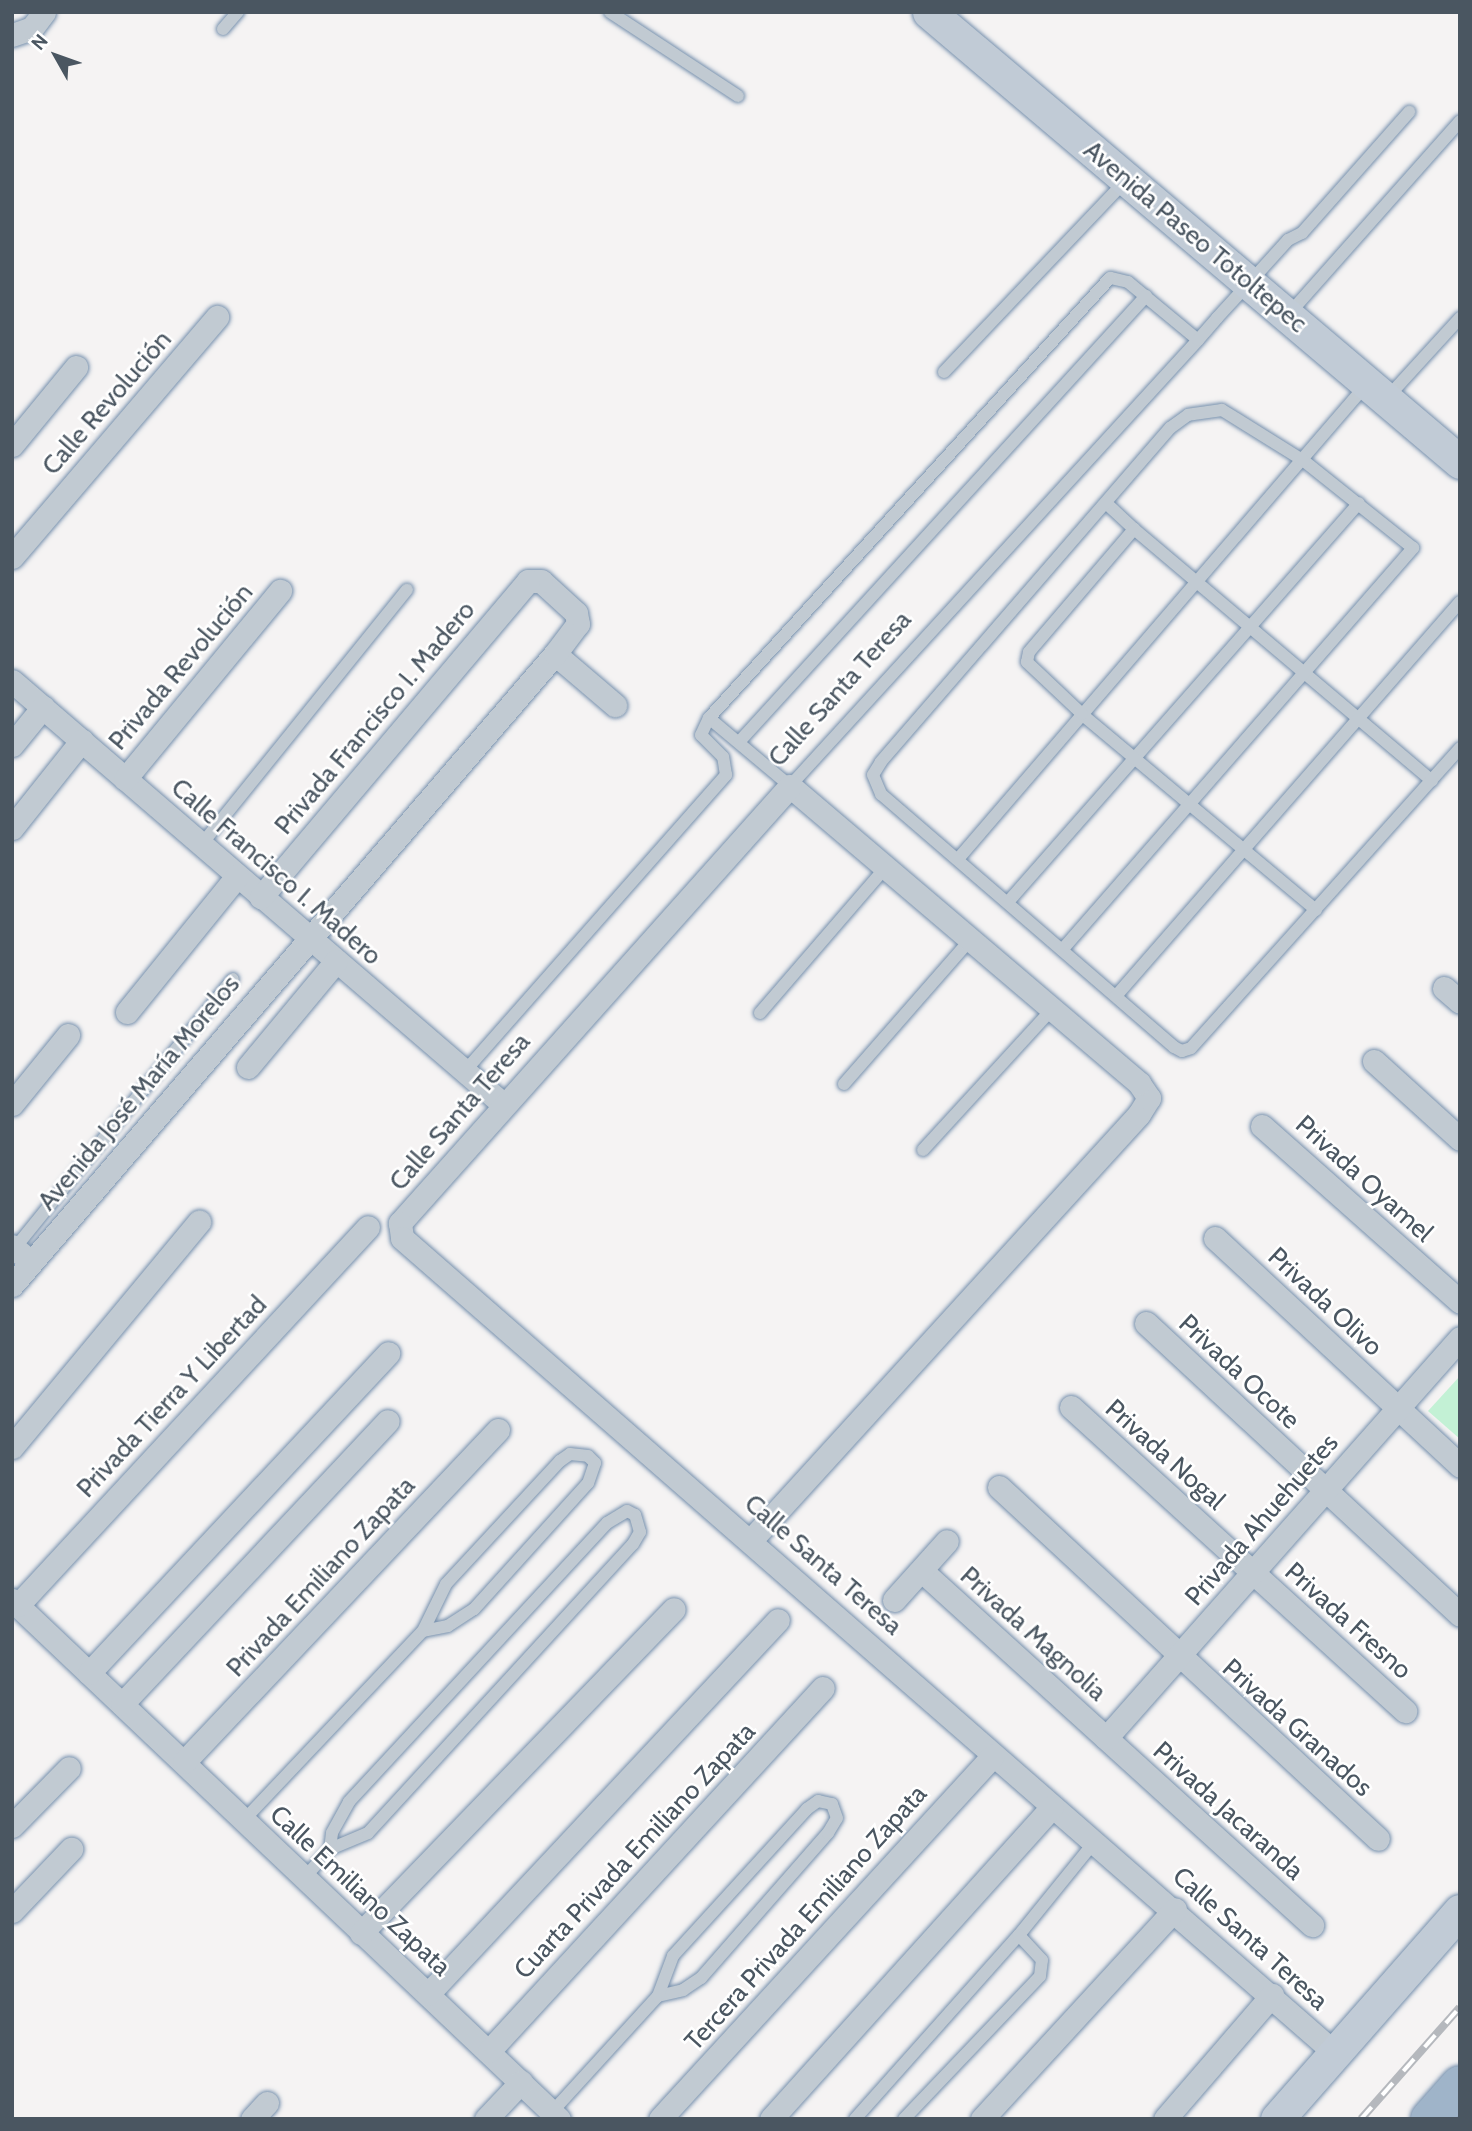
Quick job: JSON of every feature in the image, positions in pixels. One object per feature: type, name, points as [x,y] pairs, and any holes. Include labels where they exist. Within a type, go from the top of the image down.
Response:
[{"type":"highway","points":[[1430,2119],[1460,2085]]},
{"type":"main road","name":"Avenida Paseo Totoltepec","points":[[929,12],[1460,461]]},
{"type":"main road","points":[[1277,2119],[1460,1911]]},
{"type":"street","points":[[12,36],[33,28],[44,12]]},
{"type":"street","name":"Calle Revolución","points":[[12,557],[217,317]]},
{"type":"street","points":[[12,445],[76,368]]},
{"type":"street","name":"Avenida José María Morelos","points":[[12,1285],[19,1252],[309,937],[555,654],[580,618],[534,578]]},
{"type":"street","name":"Privada Francisco I. Madero","points":[[261,897],[534,578]]},
{"type":"street","name":"Privada Revolución","points":[[125,779],[280,591]]},
{"type":"street","points":[[555,654],[615,705]]},
{"type":"street","name":"Calle Francisco I. Madero","points":[[12,681],[503,1104]]},
{"type":"street","points":[[12,745],[43,707]]},
{"type":"street","points":[[12,828],[82,740]]},
{"type":"street","points":[[751,1540],[1130,1124],[1149,1098],[1139,1083],[790,786]]},
{"type":"street","name":"Calle Santa Teresa","points":[[790,786],[503,1104],[400,1223],[402,1238],[751,1540],[1052,1807],[1096,1840],[1175,1909],[1335,2053]]},
{"type":"street","points":[[127,1012],[237,876]]},
{"type":"street","points":[[248,1067],[336,961]]},
{"type":"street","points":[[12,1104],[68,1035]]},
{"type":"street","points":[[1374,1061],[1460,1139]]},
{"type":"street","name":"Privada Oyamel","points":[[1262,1126],[1460,1301]]},
{"type":"street","points":[[12,1447],[199,1222]]},
{"type":"street","name":"Privada Tierra Y Libertad","points":[[15,1602],[368,1227]]},
{"type":"street","name":"Privada Olivo","points":[[1215,1238],[1460,1466]]},
{"type":"street","name":"Privada Ocote","points":[[1146,1323],[1460,1615]]},
{"type":"street","name":"Privada Ahuehuetes","points":[[1106,1738],[1460,1338]]},
{"type":"street","points":[[89,1673],[387,1353]]},
{"type":"street","name":"Privada Nogal","points":[[1071,1407],[1253,1572]]},
{"type":"street","points":[[122,1704],[388,1421]]},
{"type":"street","name":"Privada Emiliano Zapata","points":[[184,1762],[498,1430]]},
{"type":"street","name":"Privada Granados","points":[[999,1487],[1178,1657],[1378,1839]]},
{"type":"street","name":"Privada Magnolia","points":[[894,1600],[947,1541]]},
{"type":"street","name":"Privada Magnolia","points":[[922,1571],[1106,1738]]},
{"type":"street","name":"Privada Fresno","points":[[1253,1572],[1405,1711]]},
{"type":"street","name":"Calle Emiliano Zapata","points":[[15,1602],[555,2115]]},
{"type":"street","points":[[361,1933],[674,1609]]},
{"type":"street","points":[[428,1994],[778,1620]]},
{"type":"street","name":"Cuarta Privada Emiliano Zapata","points":[[489,2051],[823,1688]]},
{"type":"street","name":"Privada Jacaranda","points":[[1106,1738],[1312,1925]]},
{"type":"street","name":"Tercera Privada Emiliano Zapata","points":[[660,2119],[993,1755]]},
{"type":"street","points":[[12,1826],[69,1768]]},
{"type":"street","points":[[771,2119],[1052,1807]]},
{"type":"street","points":[[12,1911],[71,1849]]},
{"type":"street","points":[[982,2119],[1175,1909]]},
{"type":"street","points":[[1165,2119],[1272,1995]]},
{"type":"street","points":[[486,2119],[521,2082]]},
{"type":"lane","points":[[223,29],[238,12]]},
{"type":"lane","points":[[610,12],[738,96]]},
{"type":"lane","name":"Calle Santa Teresa","points":[[790,786],[1288,240],[1302,233],[1409,112]]},
{"type":"lane","points":[[1288,316],[1460,121]]},
{"type":"lane","points":[[944,372],[1127,179]]},
{"type":"lane","points":[[465,1071],[726,775],[723,757],[701,735],[709,718],[1110,278],[1128,282],[1198,340]]},
{"type":"lane","points":[[739,742],[1146,296]]},
{"type":"lane","points":[[958,859],[1304,461],[1377,391],[1460,318]]},
{"type":"lane","points":[[1062,950],[1188,802],[1413,548],[1304,461],[1222,410],[1206,410],[1170,428],[873,775],[881,794],[1174,1047],[1191,1048],[1460,748]]},
{"type":"lane","points":[[1106,503],[1248,629],[1432,781]]},
{"type":"lane","points":[[1008,902],[1359,503]]},
{"type":"lane","points":[[1135,529],[1029,652],[1031,670],[1316,910]]},
{"type":"lane","points":[[201,845],[407,590]]},
{"type":"lane","points":[[1116,996],[1359,722],[1460,602]]},
{"type":"lane","points":[[709,718],[790,786]]},
{"type":"lane","points":[[760,1013],[886,867]]},
{"type":"lane","points":[[844,1084],[970,940]]},
{"type":"lane","points":[[19,1252],[233,979]]},
{"type":"lane","points":[[923,1150],[1052,1009]]},
{"type":"lane","points":[[243,1820],[424,1631],[446,1584],[551,1472],[570,1454],[588,1456],[595,1463],[588,1483],[474,1609],[448,1626],[424,1631]]},
{"type":"lane","points":[[305,1877],[330,1849],[368,1833],[633,1544],[640,1532],[635,1515],[626,1511],[607,1523],[349,1802],[332,1833],[330,1849]]},
{"type":"lane","points":[[555,2115],[657,1996],[673,1956],[807,1809],[818,1801],[832,1804],[837,1818],[828,1833],[701,1978],[683,1990],[657,1996]]},
{"type":"lane","points":[[855,2119],[1019,1935],[1096,1840]]},
{"type":"lane","points":[[904,2119],[1040,1976],[1042,1960],[1019,1935]]},
{"type":"green space","points":[[1460,1376],[1460,1439],[1428,1411]]},
{"type":"railway","points":[[1361,2119],[1460,2007]]}]
